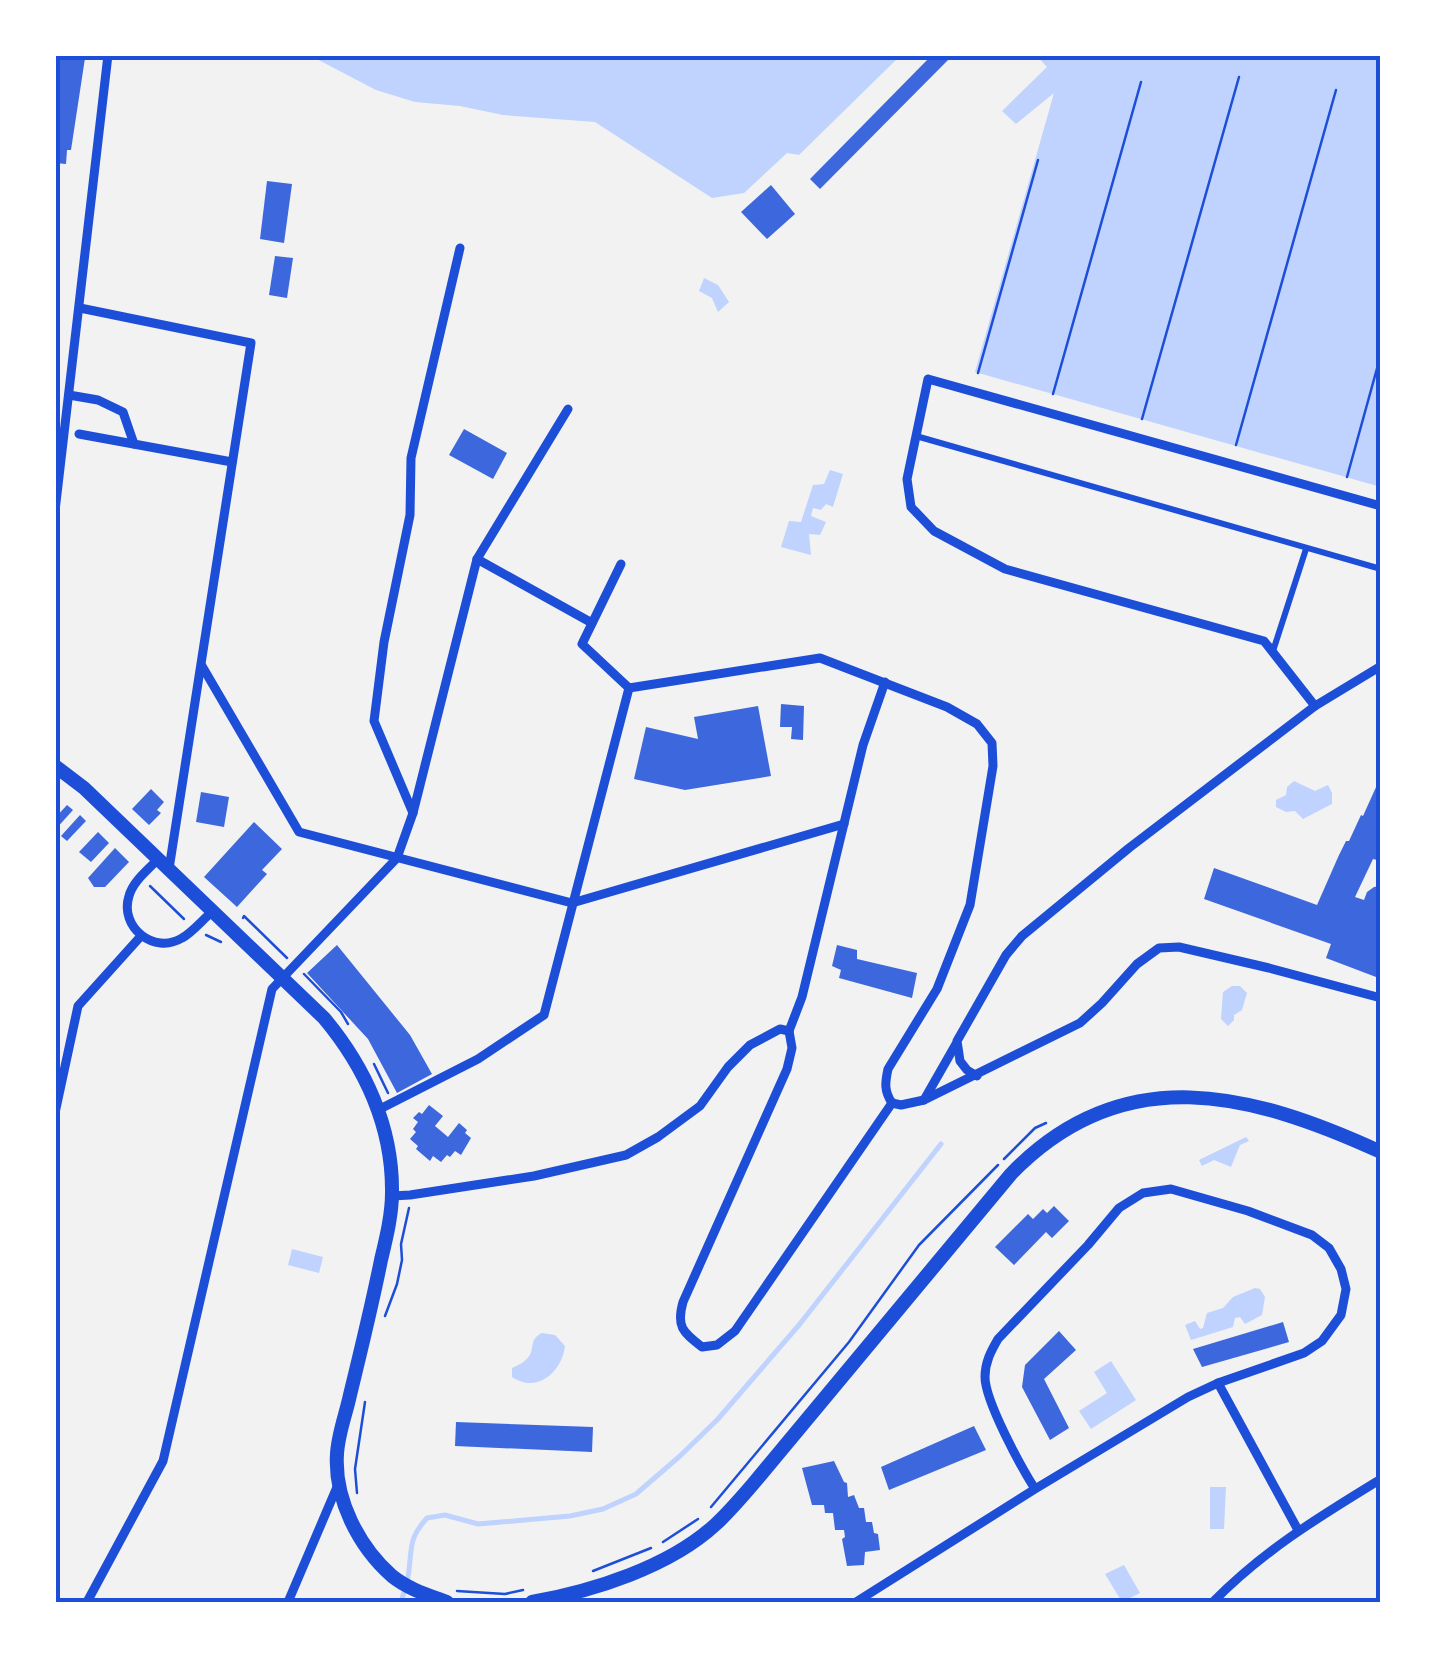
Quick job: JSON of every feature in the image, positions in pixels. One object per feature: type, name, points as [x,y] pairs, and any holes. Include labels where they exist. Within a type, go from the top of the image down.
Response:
[{"type":"main road","points":[[55,766],[84,788],[324,1018],[386,1107],[392,1196],[337,1451],[338,1484],[355,1528],[383,1566],[406,1585],[440,1600]]},
{"type":"main road","points":[[532,1602],[584,1589],[654,1564],[715,1526],[1011,1174],[1044,1143],[1074,1124],[1139,1102],[1212,1098],[1257,1105],[1381,1152]]},
{"type":"street","points":[[55,511],[108,55]]},
{"type":"street","points":[[413,813],[374,721],[384,642],[410,515],[412,458],[460,248]]},
{"type":"street","points":[[80,308],[251,343],[202,666],[163,864],[141,878],[130,892],[127,908],[132,925],[142,936],[166,944],[180,940],[212,912]]},
{"type":"street","points":[[1315,706],[1264,641],[1005,569],[934,531],[912,506],[907,479],[928,380],[1381,506]]},
{"type":"street","points":[[69,395],[98,400],[123,412],[134,444]]},
{"type":"street","points":[[87,1602],[164,1461],[272,989],[397,858],[413,813],[477,558],[568,409]]},
{"type":"street","points":[[79,434],[232,462]]},
{"type":"street","points":[[916,436],[1381,569]]},
{"type":"street","points":[[1272,652],[1306,549]]},
{"type":"street","points":[[477,558],[592,623]]},
{"type":"street","points":[[621,564],[582,644],[629,688]]},
{"type":"street","points":[[629,688],[820,658],[947,707],[977,724],[992,744],[993,766],[970,905],[937,988],[888,1069],[886,1094],[892,1103],[902,1106],[924,1100],[1080,1022],[1137,964],[1159,948],[1179,948],[1251,964],[1381,998]]},
{"type":"street","points":[[202,666],[300,832],[572,903],[844,824]]},
{"type":"street","points":[[924,1100],[1006,955],[1022,936],[1129,848],[1315,706],[1381,666]]},
{"type":"street","points":[[885,682],[863,744],[802,997],[789,1032],[792,1048],[787,1069],[683,1302],[679,1316],[683,1332],[702,1347],[718,1345],[735,1330],[892,1103]]},
{"type":"street","points":[[386,1107],[478,1059],[544,1015],[629,688]]},
{"type":"street","points":[[55,1113],[78,1006],[142,936]]},
{"type":"street","points":[[392,1196],[534,1176],[626,1155],[700,1106],[750,1045],[780,1029],[789,1032]]},
{"type":"street","points":[[957,1041],[960,1060],[977,1076]]},
{"type":"street","points":[[856,1602],[1188,1397],[1304,1353],[1322,1341],[1341,1315],[1346,1288],[1329,1248],[1312,1235],[1248,1211],[1171,1189],[1143,1192],[1119,1208],[998,1339],[990,1353],[985,1382],[990,1399],[1035,1489]]},
{"type":"street","points":[[1218,1383],[1298,1530]]},
{"type":"street","points":[[1212,1602],[1298,1530],[1381,1479]]},
{"type":"street","points":[[288,1602],[338,1484]]},
{"type":"path","points":[[1142,419],[1239,77]]},
{"type":"path","points":[[1053,394],[1141,82]]},
{"type":"path","points":[[1236,446],[1336,90]]},
{"type":"path","points":[[978,373],[1038,160]]},
{"type":"path","points":[[1346,477],[1381,354]]},
{"type":"path","points":[[141,878],[194,928],[221,943],[244,916],[341,1012],[350,1027]]},
{"type":"path","points":[[371,1059],[381,1075],[386,1107]]},
{"type":"path","points":[[383,1320],[397,1284],[410,1196]]},
{"type":"path","points":[[358,1500],[355,1469],[364,1404]]},
{"type":"water","points":[[309,55],[934,55],[821,173],[800,155],[787,153],[744,193],[712,198],[595,122],[503,115],[415,102],[376,90]]},
{"type":"water","points":[[1036,55],[1381,55],[1381,487],[975,372],[1054,93],[1016,124],[1002,111],[1047,67]]},
{"type":"water","points":[[704,278],[718,285],[729,302],[718,312],[712,298],[699,291]]},
{"type":"water","points":[[830,470],[843,474],[833,507],[826,504],[821,510],[813,508],[811,516],[826,522],[820,535],[809,534],[811,555],[781,547],[789,521],[801,522],[813,485],[824,484]]},
{"type":"water","points":[[1294,781],[1315,791],[1328,785],[1332,804],[1303,819],[1295,811],[1276,807],[1276,800],[1286,795],[1287,787]]},
{"type":"water","points":[[1240,986],[1247,993],[1242,1010],[1228,1026],[1221,1019],[1223,992]]},
{"type":"water","points":[[1246,1137],[1249,1141],[1240,1145],[1231,1167],[1214,1160],[1202,1166],[1199,1160]]},
{"type":"water","points":[[292,1249],[323,1257],[319,1273],[288,1265]]},
{"type":"water","points":[[1255,1288],[1265,1297],[1262,1315],[1245,1324],[1240,1317],[1235,1318],[1233,1327],[1191,1340],[1185,1325],[1195,1321],[1203,1328],[1207,1313]]},
{"type":"water","points":[[542,1333],[555,1335],[565,1346],[563,1355],[547,1378],[521,1382],[512,1377],[512,1368],[528,1358],[534,1340]]},
{"type":"water","points":[[1111,1361],[1136,1400],[1091,1429],[1079,1411],[1107,1393],[1094,1372]]},
{"type":"water","points":[[1210,1487],[1226,1487],[1224,1529],[1210,1529]]},
{"type":"water","points":[[1124,1565],[1140,1593],[1122,1602],[1105,1574]]},
{"type":"pier","points":[[901,55],[934,55],[821,173],[799,155]]},
{"type":"building","points":[[55,55],[85,58],[66,164],[55,163]]},
{"type":"building","points":[[932,55],[953,55],[820,189],[810,179]]},
{"type":"building","points":[[267,181],[292,184],[284,243],[260,239]]},
{"type":"building","points":[[771,185],[795,214],[767,239],[741,212]]},
{"type":"building","points":[[275,256],[293,258],[287,298],[269,295]]},
{"type":"building","points":[[464,429],[507,453],[493,479],[449,455]]},
{"type":"building","points":[[781,704],[804,706],[803,740],[791,739],[792,727],[780,727]]},
{"type":"building","points":[[758,706],[771,776],[685,790],[634,779],[646,727],[698,739],[694,717]]},
{"type":"building","points":[[1381,776],[1381,850],[1355,897],[1364,900],[1367,892],[1381,886],[1381,964],[1376,977],[1326,958],[1331,944],[1204,899],[1214,868],[1317,905]]},
{"type":"building","points":[[151,789],[164,802],[157,810],[161,813],[149,825],[132,809]]},
{"type":"building","points":[[201,792],[229,797],[224,827],[196,822]]},
{"type":"building","points":[[67,805],[73,810],[55,830],[55,818]]},
{"type":"building","points":[[80,815],[86,821],[67,841],[61,836]]},
{"type":"building","points":[[254,822],[282,849],[262,870],[267,874],[237,907],[204,877]]},
{"type":"building","points":[[98,832],[109,843],[91,862],[79,852]]},
{"type":"building","points":[[115,848],[129,862],[105,887],[94,887],[88,878]]},
{"type":"building","points":[[337,945],[410,1035],[432,1074],[397,1093],[368,1039],[307,973]]},
{"type":"building","points":[[837,945],[857,950],[857,959],[917,973],[912,998],[839,978],[841,970],[832,966]]},
{"type":"building","points":[[429,1105],[443,1116],[435,1126],[448,1137],[459,1123],[467,1130],[465,1133],[471,1138],[461,1155],[455,1151],[441,1162],[433,1156],[430,1161],[416,1149],[418,1146],[410,1139],[418,1122],[413,1118]]},
{"type":"building","points":[[1054,1206],[1069,1221],[1052,1238],[1046,1232],[1014,1265],[995,1247],[1028,1214],[1033,1219],[1043,1209],[1047,1213]]},
{"type":"building","points":[[1283,1322],[1289,1342],[1202,1367],[1193,1349]]},
{"type":"building","points":[[1059,1331],[1076,1350],[1044,1379],[1069,1428],[1050,1440],[1022,1387],[1025,1365]]},
{"type":"building","points":[[456,1422],[593,1427],[592,1452],[455,1446]]},
{"type":"building","points":[[974,1426],[986,1450],[889,1490],[881,1467]]},
{"type":"building","points":[[834,1461],[847,1483],[848,1497],[854,1495],[859,1508],[864,1508],[866,1522],[872,1522],[874,1533],[878,1534],[880,1550],[865,1552],[864,1565],[847,1566],[844,1530],[835,1530],[833,1513],[825,1513],[824,1505],[812,1505],[802,1468]]},
{"type":"waterway","points":[[401,1602],[412,1542],[427,1518],[445,1515],[478,1524],[570,1516],[603,1509],[636,1494],[718,1419],[799,1325],[941,1144]]}]
